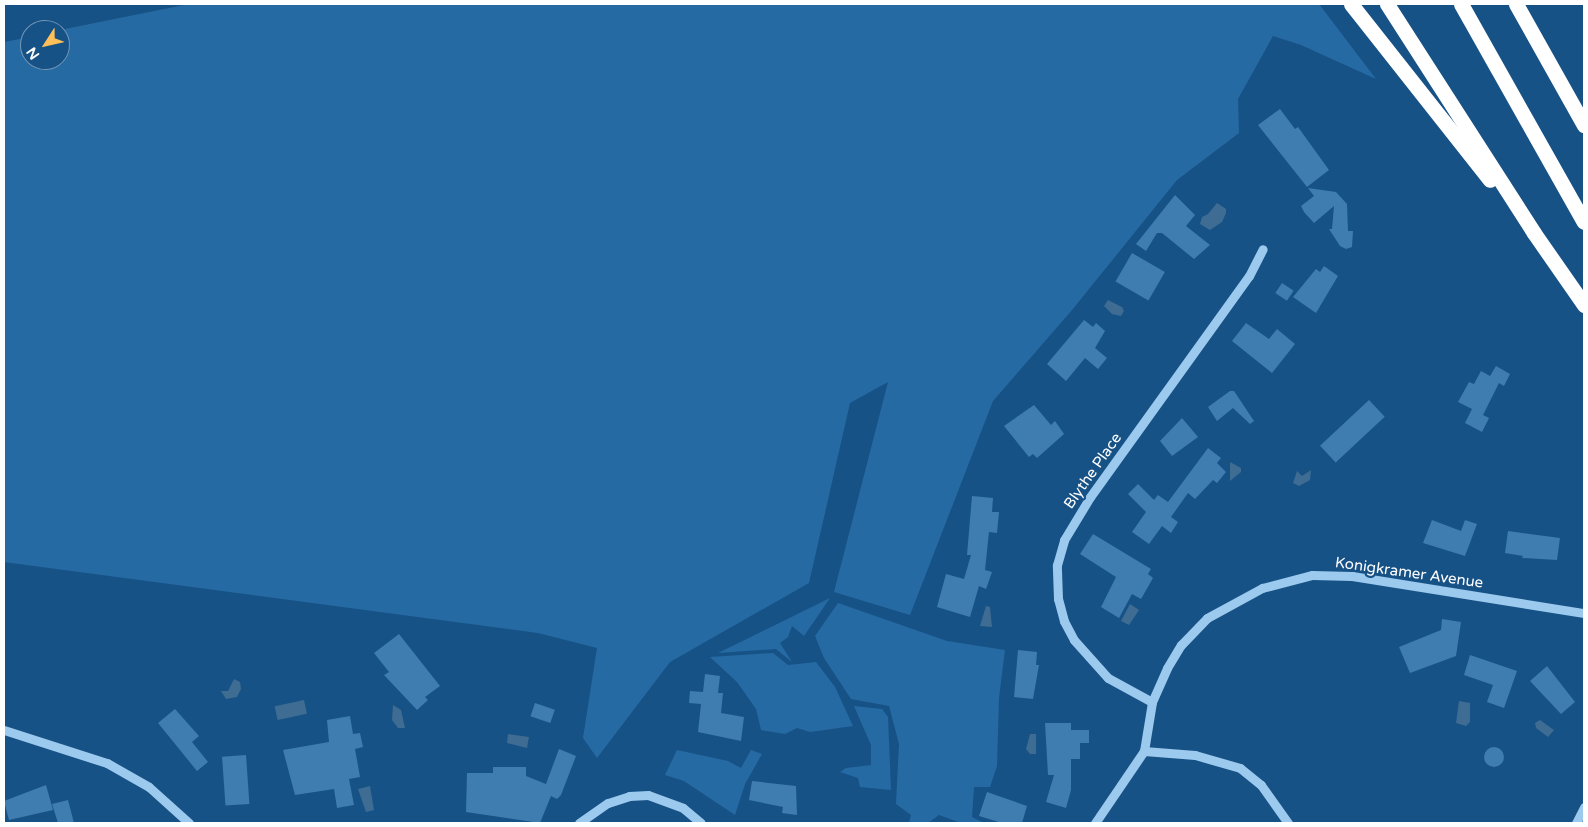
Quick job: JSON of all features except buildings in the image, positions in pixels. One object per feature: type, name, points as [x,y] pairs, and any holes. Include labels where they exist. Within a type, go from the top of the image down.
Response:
[{"type":"highway","points":[[1351,4],[1534,233]]},
{"type":"highway","points":[[1387,4],[1534,233],[1584,305]]},
{"type":"highway","points":[[1461,4],[1584,222]]},
{"type":"highway","points":[[1516,4],[1584,125]]},
{"type":"street","name":"Blythe Place","points":[[1152,702],[1108,678],[1074,640],[1064,621],[1058,599],[1057,566],[1064,540],[1090,497],[1249,276],[1263,249]]},
{"type":"street","name":"Konigkramer Avenue","points":[[1095,823],[1144,751],[1152,702],[1167,668],[1181,645],[1208,618],[1262,588],[1312,575],[1352,576],[1584,613]]},
{"type":"street","points":[[4,730],[106,763],[149,787],[189,823]]},
{"type":"street","points":[[1144,751],[1195,755],[1240,768],[1261,785],[1288,823]]},
{"type":"street","points":[[579,823],[608,803],[629,796],[648,795],[683,808],[701,823]]},
{"type":"street","points":[[1576,823],[1584,807]]},
{"type":"shaded area","points":[[189,4],[1319,4],[1376,79],[1301,45],[1273,36],[1238,99],[1239,133],[1177,180],[1072,310],[993,401],[910,615],[834,592],[888,382],[850,403],[809,583],[670,662],[597,758],[583,738],[597,648],[538,633],[4,562],[4,42],[20,39],[20,70],[70,70],[70,28]]},
{"type":"shaded area","points":[[1217,203],[1226,209],[1226,213],[1222,222],[1210,230],[1200,224],[1202,217],[1208,214]]},
{"type":"shaded area","points":[[1108,300],[1122,307],[1124,311],[1121,316],[1112,314],[1104,306]]},
{"type":"shaded area","points":[[1230,462],[1241,468],[1241,472],[1230,481]]},
{"type":"shaded area","points":[[1311,470],[1310,480],[1299,486],[1293,483],[1297,471],[1302,476]]},
{"type":"shaded area","points":[[830,598],[804,636],[792,626],[788,637],[780,643],[792,662],[776,649],[718,653]]},
{"type":"shaded area","points":[[838,603],[947,641],[1005,650],[999,698],[997,766],[990,787],[974,787],[972,817],[984,823],[961,823],[939,815],[928,823],[909,823],[911,815],[896,804],[899,744],[889,706],[851,699],[824,658],[815,636]]},
{"type":"shaded area","points":[[1130,604],[1139,610],[1129,625],[1121,621]]},
{"type":"shaded area","points":[[986,606],[990,607],[992,627],[980,626]]},
{"type":"shaded area","points":[[773,653],[788,665],[816,662],[835,687],[853,726],[810,732],[797,728],[785,734],[761,730],[756,709],[737,682],[710,657]]},
{"type":"shaded area","points":[[234,679],[240,682],[241,689],[237,697],[226,699],[221,691],[228,691]]},
{"type":"shaded area","points":[[304,700],[307,714],[278,720],[275,706]]},
{"type":"shaded area","points":[[1459,701],[1470,703],[1470,722],[1466,726],[1456,723]]},
{"type":"shaded area","points":[[393,705],[401,710],[405,728],[398,728],[392,720]]},
{"type":"shaded area","points":[[854,706],[882,709],[888,717],[891,790],[860,787],[858,778],[840,772],[846,768],[871,765],[871,745]]},
{"type":"shaded area","points":[[1540,720],[1554,730],[1548,737],[1536,728],[1535,723]]},
{"type":"shaded area","points":[[508,734],[529,737],[527,748],[507,743]]},
{"type":"shaded area","points":[[1030,734],[1036,734],[1036,754],[1030,754],[1026,749]]},
{"type":"shaded area","points":[[677,750],[728,761],[741,768],[751,750],[762,754],[745,784],[735,815],[684,781],[665,775]]},
{"type":"shaded area","points":[[370,786],[374,810],[366,812],[358,789]]}]
